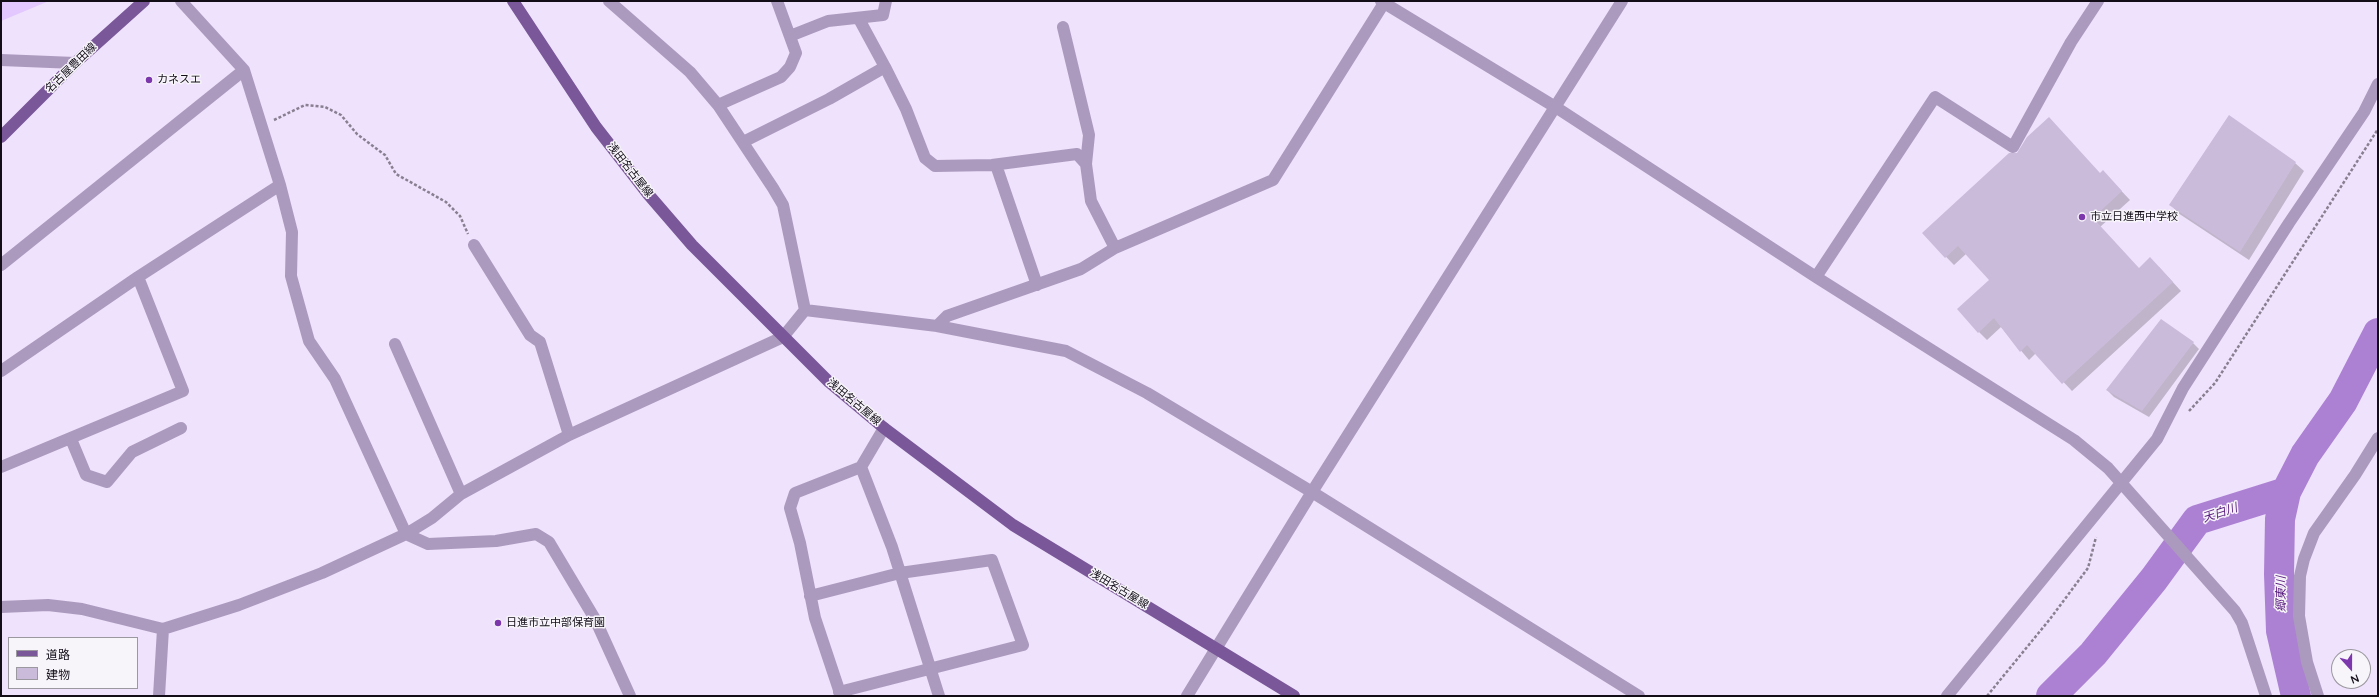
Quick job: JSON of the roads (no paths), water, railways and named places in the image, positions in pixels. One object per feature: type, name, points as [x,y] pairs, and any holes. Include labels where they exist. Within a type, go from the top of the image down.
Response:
[{"type":"main road","name":"名古屋豊田線","points":[[1,137],[75,63],[144,1]]},
{"type":"main road","name":"浅田名古屋線","points":[[513,1],[596,127],[648,194],[692,245],[829,382],[884,428],[1013,525],[1294,696]]},
{"type":"street","points":[[181,1],[244,70],[280,185],[292,232],[291,276],[309,341],[335,380],[406,534],[428,544],[496,541],[536,534],[549,542],[595,619],[630,696]]},
{"type":"street","points":[[609,1],[690,72],[718,105],[784,205],[805,310]]},
{"type":"street","points":[[718,105],[781,77],[787,71],[796,53],[777,1]]},
{"type":"street","points":[[790,36],[828,21],[859,19],[883,15],[886,1]]},
{"type":"street","points":[[1187,696],[1312,492],[1557,108],[1622,1]]},
{"type":"street","points":[[1816,277],[1935,97],[2013,146],[2071,42],[2098,1]]},
{"type":"street","points":[[937,326],[947,316],[1081,269],[1116,248],[1273,180],[1383,2],[1557,108],[1816,277],[2074,440],[2108,468],[2235,611],[2242,623],[2266,696]]},
{"type":"street","points":[[859,19],[906,109],[925,158],[935,166],[996,165],[1077,154],[1086,164]]},
{"type":"street","points":[[1063,27],[1089,135],[1086,164],[1091,201],[1116,248]]},
{"type":"street","points":[[1,60],[75,63]]},
{"type":"street","points":[[743,142],[830,99],[884,67]]},
{"type":"street","points":[[2,263],[244,70]]},
{"type":"street","points":[[1947,696],[2120,481],[2157,439],[2183,388],[2289,223],[2364,112],[2378,84]]},
{"type":"street","points":[[996,165],[1037,285]]},
{"type":"street","points":[[1,371],[138,278],[280,185]]},
{"type":"street","points":[[474,245],[530,335],[540,342],[569,436]]},
{"type":"street","points":[[1,467],[71,440],[183,391],[138,278]]},
{"type":"street","points":[[1,607],[48,605],[82,609],[163,629],[239,605],[322,573],[406,534],[432,518],[461,494],[569,436],[783,337],[805,310]]},
{"type":"street","points":[[805,310],[937,326],[1066,351],[1147,393],[1312,492],[1639,696]]},
{"type":"street","points":[[395,344],[461,494]]},
{"type":"street","points":[[71,440],[86,475],[107,482],[132,452],[181,428]]},
{"type":"street","points":[[810,596],[900,573],[992,560],[1022,645],[930,667],[840,694],[814,618],[800,543],[790,508],[795,493],[861,467],[884,428]]},
{"type":"street","points":[[2318,696],[2307,662],[2299,616],[2300,576],[2304,559],[2314,533],[2355,475],[2378,438]]},
{"type":"street","points":[[861,467],[900,573],[939,696]]},
{"type":"street","points":[[159,696],[163,629]]},
{"type":"waterway","name":"郷東川","points":[[2296,696],[2281,631],[2279,574],[2280,519],[2286,492],[2305,455],[2343,401],[2378,333]]},
{"type":"waterway","name":"天白川","points":[[2051,696],[2093,654],[2154,579],[2197,520],[2286,492]]},
{"type":"place","name":"カネスエ","points":[[149,80]]},
{"type":"place","name":"市立日進西中学校","points":[[2082,217]]},
{"type":"place","name":"日進市立中部保育園","points":[[498,623]]}]
